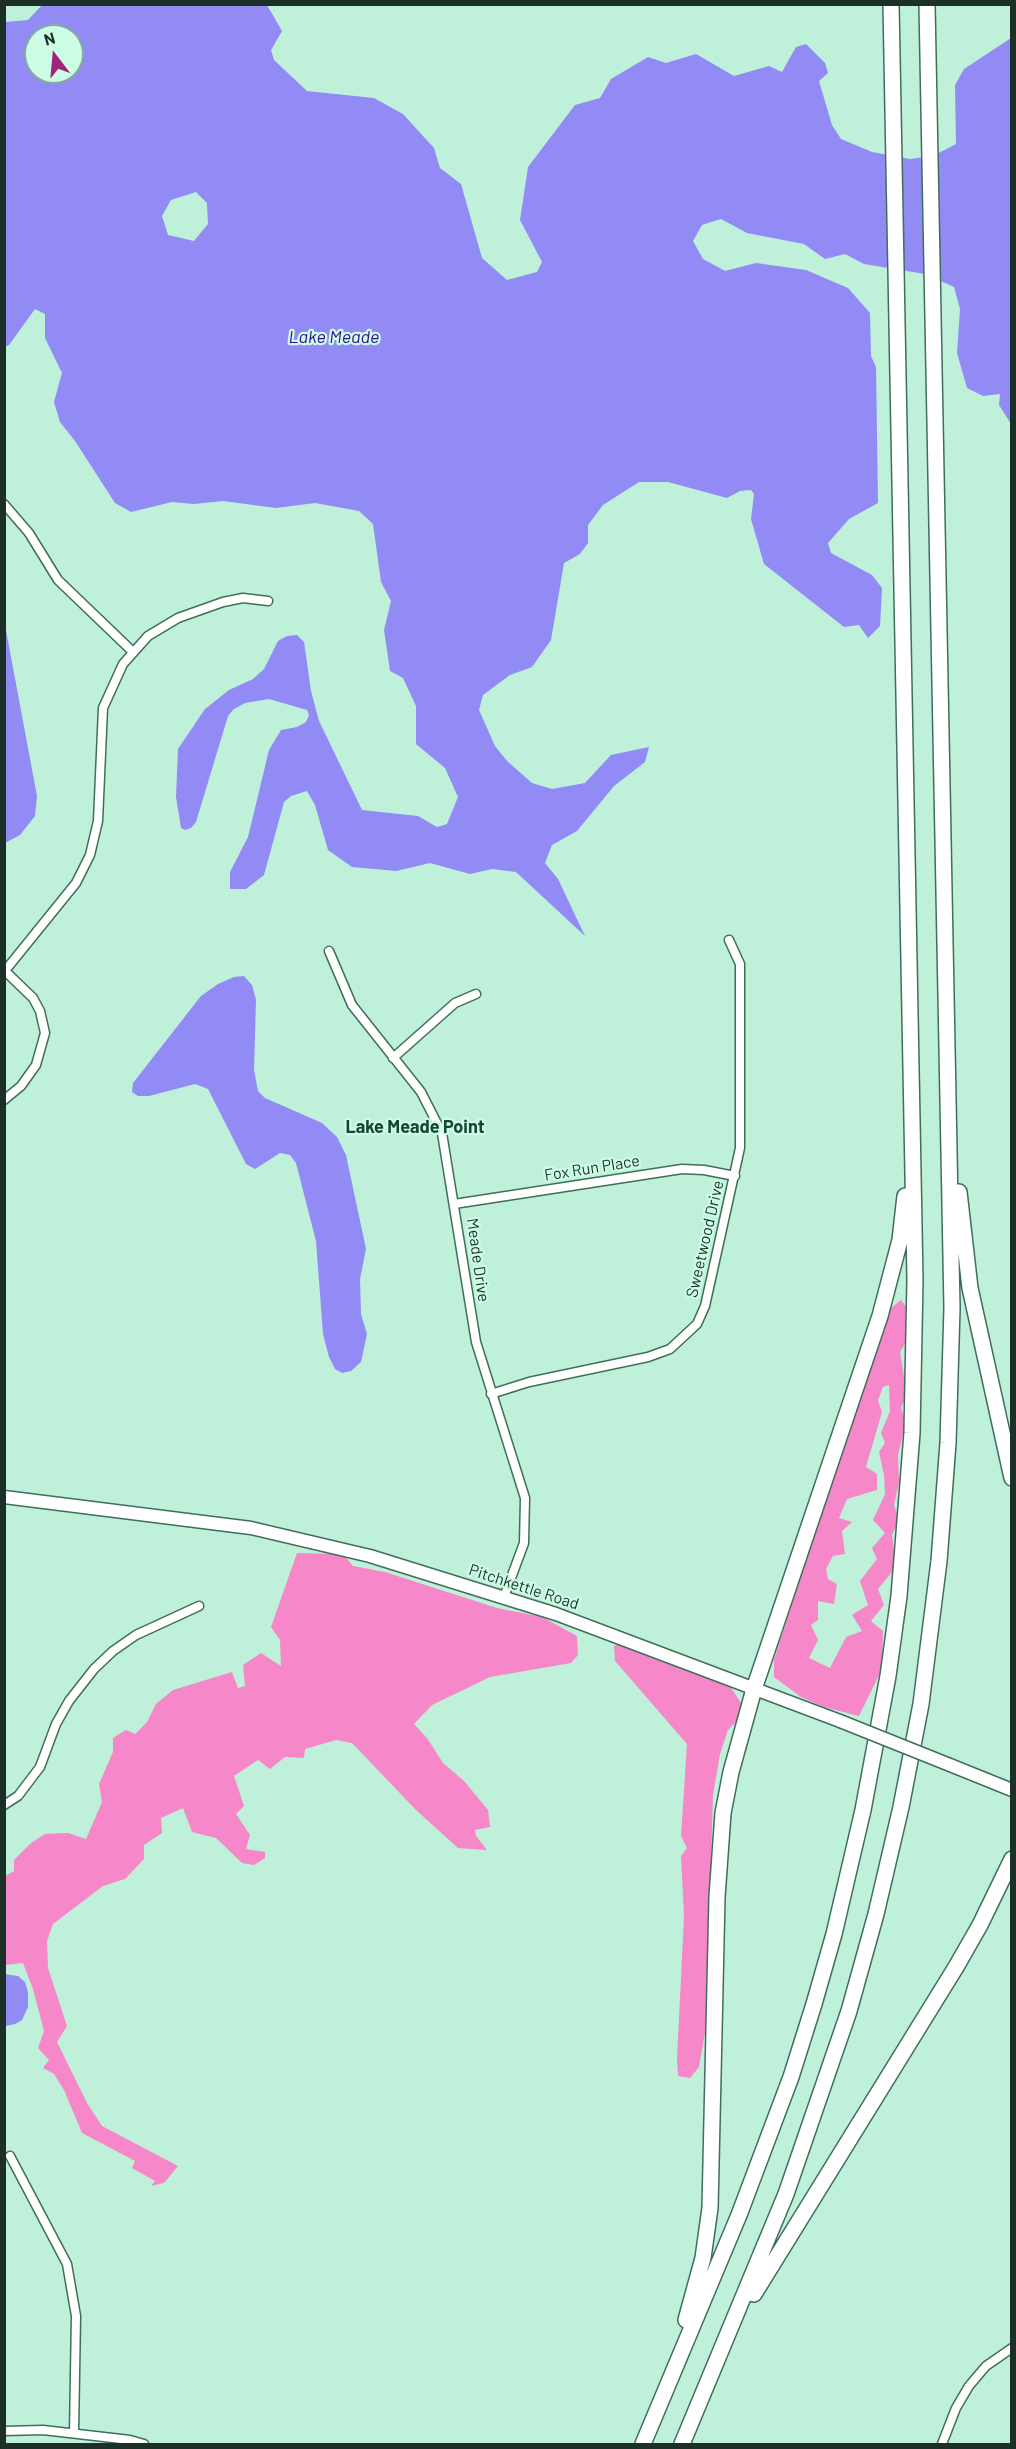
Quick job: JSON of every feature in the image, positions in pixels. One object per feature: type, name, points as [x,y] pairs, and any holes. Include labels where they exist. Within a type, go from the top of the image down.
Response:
[{"type":"highway","points":[[643,2445],[740,2215],[791,2077],[834,1934],[863,1810],[888,1676],[907,1513],[915,1358],[891,4]]},
{"type":"highway","points":[[682,2445],[805,2146],[849,2011],[889,1864],[921,1704],[939,1561],[948,1443],[952,1308],[927,4]]},
{"type":"highway","points":[[948,1096],[970,1288],[1011,1478]]},
{"type":"highway","points":[[657,2412],[689,2313],[708,2230],[719,1850],[731,1772],[754,1689],[895,1265],[904,1210],[912,1104]]},
{"type":"highway","points":[[722,2348],[794,2226],[956,1967],[985,1916],[1011,1859]]},
{"type":"main road","name":"Pitchkettle Road","points":[[4,1497],[208,1522],[286,1535],[370,1556],[556,1614],[1011,1790]]},
{"type":"street","points":[[4,504],[28,533],[58,580],[132,651]]},
{"type":"street","points":[[4,1100],[21,1086],[36,1065],[45,1033],[40,1011],[33,998],[5,972],[76,883],[90,855],[98,821],[103,708],[113,681],[132,651],[160,627],[198,610],[243,598],[268,601]]},
{"type":"street","name":"Sweetwood Drive","points":[[491,1394],[529,1382],[648,1357],[670,1349],[683,1340],[697,1324],[705,1306],[740,1148],[741,964],[729,940]]},
{"type":"street","name":"Meade Drive","points":[[329,951],[352,1005],[421,1092],[434,1114],[447,1153],[467,1299],[491,1394],[523,1488],[526,1514],[524,1543],[504,1597]]},
{"type":"street","points":[[393,1058],[455,1003],[476,994]]},
{"type":"street","name":"Fox Run Place","points":[[454,1204],[682,1169],[704,1170],[735,1176]]},
{"type":"street","points":[[4,1805],[18,1796],[40,1767],[56,1724],[69,1701],[94,1669],[135,1635],[199,1606]]},
{"type":"street","points":[[10,2156],[67,2264],[76,2316],[74,2433]]},
{"type":"street","points":[[942,2445],[956,2408],[969,2386],[986,2366],[1010,2352]]},
{"type":"street","points":[[4,2431],[43,2430],[74,2433],[130,2440],[144,2445]]},
{"type":"shaded area","points":[[901,1300],[909,1311],[909,1337],[900,1352],[907,1394],[901,1408],[906,1422],[898,1455],[899,1482],[894,1505],[899,1520],[892,1535],[896,1567],[878,1589],[884,1605],[871,1621],[883,1631],[882,1669],[859,1716],[824,1707],[801,1697],[774,1677],[774,1660],[886,1312]],"holes":[[[889,1385],[890,1411],[881,1433],[885,1443],[879,1452],[885,1494],[873,1520],[885,1533],[872,1548],[877,1559],[860,1581],[868,1605],[852,1615],[862,1631],[846,1637],[830,1668],[809,1658],[818,1640],[811,1625],[818,1620],[818,1601],[834,1604],[837,1584],[828,1579],[826,1569],[833,1556],[845,1554],[842,1531],[852,1522],[839,1518],[847,1499],[877,1490],[877,1474],[866,1467],[882,1412],[878,1400],[883,1387]]]},
{"type":"shaded area","points":[[297,1553],[343,1554],[353,1566],[385,1572],[497,1608],[542,1617],[577,1636],[578,1655],[571,1663],[490,1677],[432,1705],[414,1724],[427,1738],[443,1763],[464,1781],[488,1810],[490,1827],[475,1830],[476,1836],[487,1850],[458,1848],[416,1810],[352,1743],[336,1740],[305,1749],[304,1758],[285,1757],[270,1769],[258,1760],[234,1776],[244,1806],[236,1814],[250,1835],[246,1849],[265,1852],[265,1858],[254,1865],[242,1863],[216,1838],[192,1832],[183,1808],[161,1818],[162,1833],[144,1845],[144,1859],[125,1879],[103,1886],[53,1924],[47,1941],[48,1968],[67,2026],[57,2042],[87,2103],[102,2126],[178,2166],[164,2183],[151,2186],[155,2181],[132,2168],[135,2161],[82,2133],[64,2090],[54,2074],[43,2068],[49,2060],[38,2048],[44,2031],[33,1989],[23,1963],[5,1965],[5,1876],[14,1871],[14,1860],[31,1843],[45,1834],[68,1833],[86,1839],[102,1802],[99,1784],[113,1752],[113,1738],[126,1730],[135,1734],[147,1722],[156,1704],[173,1690],[232,1672],[238,1688],[245,1686],[243,1665],[261,1653],[281,1666],[280,1640],[271,1627]]},
{"type":"shaded area","points":[[622,1643],[708,1673],[730,1686],[741,1703],[736,1722],[728,1730],[720,1754],[713,1795],[706,2027],[699,2067],[690,2078],[678,2076],[677,2059],[684,1916],[681,1856],[687,1848],[681,1836],[687,1744],[615,1661],[614,1646]]},
{"type":"water","name":"Lake Meade","points":[[42,5],[267,5],[282,31],[271,50],[274,60],[307,91],[374,98],[403,114],[434,148],[440,168],[461,184],[482,258],[507,280],[537,272],[542,262],[520,220],[528,167],[575,105],[600,98],[611,79],[648,57],[666,63],[696,54],[734,76],[769,66],[782,72],[796,47],[806,44],[825,63],[828,73],[819,81],[832,125],[841,139],[872,152],[910,159],[933,156],[956,144],[955,85],[964,69],[1011,38],[1011,424],[999,405],[1000,394],[983,396],[967,388],[957,353],[960,309],[954,287],[925,274],[864,264],[845,254],[825,259],[804,244],[747,233],[721,219],[702,225],[693,241],[703,259],[725,271],[756,263],[806,270],[848,288],[870,313],[871,356],[876,367],[878,503],[849,519],[828,543],[831,553],[872,575],[882,588],[880,626],[868,638],[859,625],[844,627],[764,564],[751,519],[754,494],[751,490],[740,491],[727,498],[668,482],[639,482],[603,505],[588,525],[588,543],[580,554],[564,563],[551,640],[532,667],[510,675],[483,695],[479,710],[495,746],[507,761],[532,783],[552,789],[585,783],[611,755],[649,747],[645,762],[614,786],[577,831],[552,845],[545,863],[558,879],[585,936],[516,872],[492,869],[470,874],[430,863],[396,871],[352,867],[328,850],[315,805],[307,791],[291,796],[284,802],[264,875],[246,889],[230,889],[230,872],[248,837],[269,750],[281,730],[297,727],[306,722],[309,715],[307,710],[269,699],[245,703],[234,709],[228,716],[196,822],[191,828],[185,830],[181,828],[176,797],[178,749],[205,709],[229,690],[253,679],[264,669],[278,641],[287,636],[297,635],[304,642],[311,691],[319,721],[362,810],[418,816],[437,827],[447,824],[458,797],[445,768],[416,744],[416,706],[403,678],[390,671],[384,630],[391,601],[381,582],[373,524],[359,511],[315,503],[276,508],[223,501],[194,504],[172,502],[131,512],[115,503],[60,422],[54,402],[62,373],[45,338],[45,314],[35,309],[9,345],[5,347],[5,22],[28,20]],"holes":[[[196,192],[207,203],[208,224],[194,241],[168,235],[162,216],[171,200]]]},
{"type":"water","points":[[5,625],[37,796],[35,816],[20,835],[5,843]]},
{"type":"water","points":[[244,976],[252,985],[256,1000],[254,1070],[258,1091],[265,1098],[322,1123],[337,1137],[346,1155],[366,1249],[360,1279],[361,1314],[367,1334],[361,1362],[351,1371],[342,1373],[335,1369],[329,1357],[323,1334],[316,1241],[296,1163],[290,1155],[280,1153],[255,1169],[246,1164],[208,1089],[195,1084],[149,1096],[138,1096],[132,1092],[133,1083],[201,996],[218,984],[234,977]]},
{"type":"water","points":[[4,1974],[18,1976],[25,1982],[28,1992],[28,2007],[22,2020],[5,2026]]},
{"type":"district","name":"Lake Meade Point","points":[[415,1127]]}]
